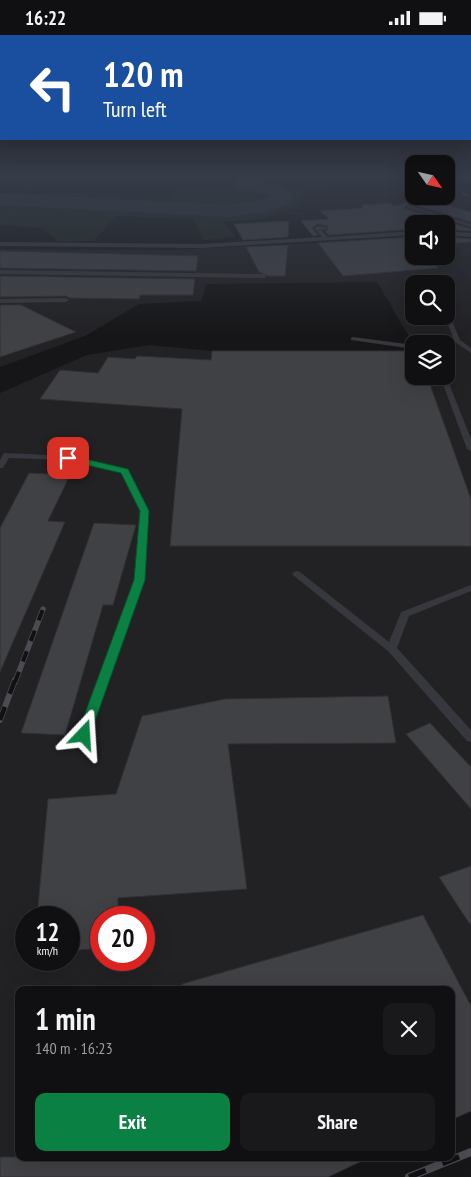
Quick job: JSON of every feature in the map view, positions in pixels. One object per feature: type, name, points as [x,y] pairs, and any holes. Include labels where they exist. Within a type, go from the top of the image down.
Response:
[{"type":"lane","points":[[317,228],[326,238]]},
{"type":"lane","points":[[0,244],[202,246],[405,234]]},
{"type":"lane","points":[[455,234],[471,235]]},
{"type":"lane","points":[[0,272],[264,276]]},
{"type":"lane","points":[[0,301],[66,300]]},
{"type":"lane","points":[[451,325],[456,341],[471,351]]},
{"type":"lane","points":[[353,339],[405,346]]},
{"type":"lane","points":[[446,385],[471,449]]},
{"type":"lane","points":[[0,466],[7,455],[68,458],[125,471],[144,511],[140,580],[84,735]]},
{"type":"lane","points":[[297,574],[392,649],[471,738]]},
{"type":"lane","points":[[392,649],[405,614],[471,588]]},
{"type":"shaded area","points":[[42,228],[105,228],[94,241],[58,241]]},
{"type":"shaded area","points":[[198,228],[229,228],[236,237],[204,240]]},
{"type":"shaded area","points":[[471,239],[471,1111],[455,1014],[455,986],[15,986],[15,1161],[363,1161],[328,1177],[0,1177],[0,393],[87,355],[149,345],[212,351],[405,351],[405,385],[455,385],[455,335],[408,335],[377,282],[207,284],[201,301],[139,304],[85,336],[0,367],[0,249],[175,250],[351,241],[405,254],[405,265],[455,265],[455,240]]},
{"type":"building","points":[[236,228],[289,228],[288,237],[243,240]]},
{"type":"building","points":[[307,228],[312,228],[318,235],[313,236]]},
{"type":"building","points":[[328,228],[405,228],[329,235],[325,231]]},
{"type":"building","points":[[455,228],[469,228],[471,231],[455,230]]},
{"type":"building","points":[[405,238],[405,265],[435,265],[438,268],[343,276],[318,243]]},
{"type":"building","points":[[455,238],[471,239],[471,242],[455,243]]},
{"type":"building","points":[[288,245],[285,276],[269,276],[259,272],[246,247]]},
{"type":"building","points":[[0,251],[198,256],[196,271],[0,268]]},
{"type":"building","points":[[0,276],[195,279],[193,295],[140,295],[139,299],[70,298],[66,296],[0,297]]},
{"type":"building","points":[[0,305],[21,305],[76,332],[0,357]]},
{"type":"building","points":[[212,351],[405,351],[405,385],[430,385],[471,499],[471,546],[170,546],[182,409],[40,399],[60,370],[98,373],[108,357],[135,359],[137,356],[211,360]]},
{"type":"building","points":[[29,473],[70,475],[48,521],[65,522],[0,672],[0,528]]},
{"type":"building","points":[[94,523],[136,525],[113,605],[103,605],[65,735],[21,733]]},
{"type":"building","points":[[388,696],[396,743],[228,744],[247,889],[118,898],[118,906],[90,906],[90,949],[80,950],[80,906],[38,906],[48,799],[116,794],[142,716],[225,699]]},
{"type":"building","points":[[430,723],[471,767],[471,809],[406,734]]},
{"type":"building","points":[[471,866],[471,926],[439,877]]},
{"type":"building","points":[[423,915],[471,1006],[471,1111],[455,1118],[455,986],[182,986],[182,984]]},
{"type":"building","points":[[0,1157],[15,1157],[15,1161],[362,1161],[328,1177],[0,1177]]},
{"type":"railway","points":[[15,682],[43,609]]},
{"type":"railway","points":[[0,720],[15,680]]},
{"type":"railway","points":[[455,1158],[471,1152]]},
{"type":"railway","points":[[409,1177],[449,1161]]},
{"type":"route","points":[[68,458],[125,471],[144,511],[140,580],[84,735]]}]
